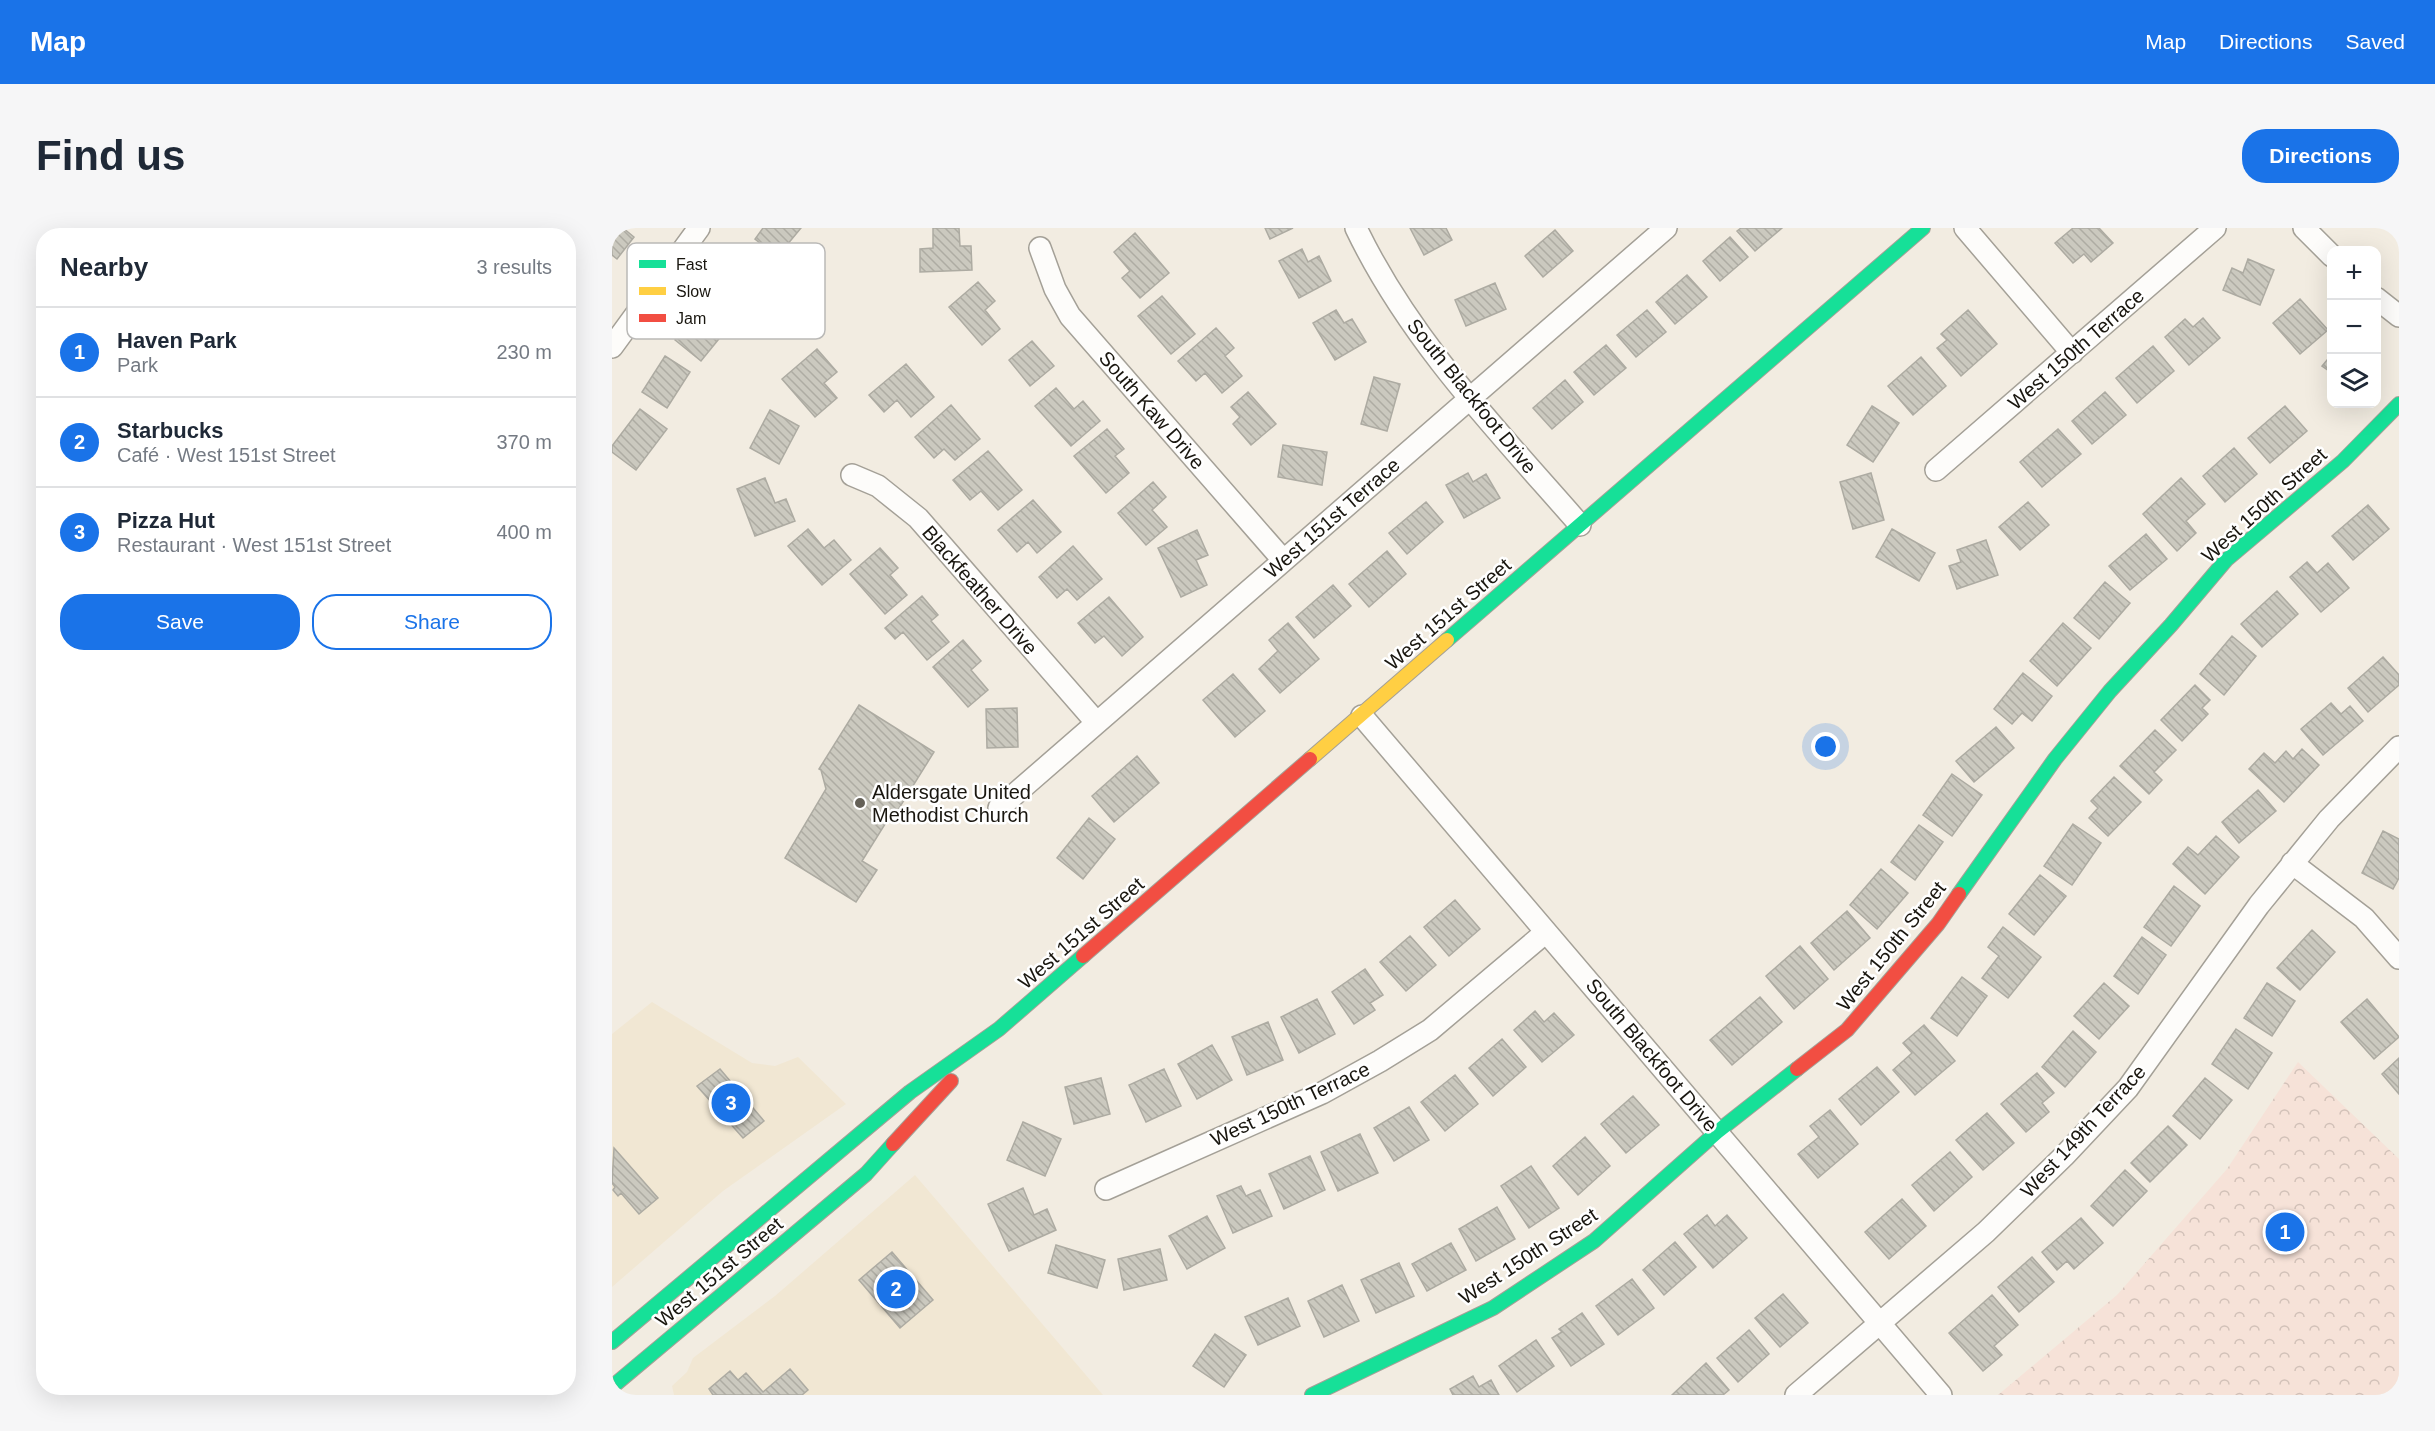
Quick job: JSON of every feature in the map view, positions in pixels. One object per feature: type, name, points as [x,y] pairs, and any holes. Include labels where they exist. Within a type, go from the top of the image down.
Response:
[{"type":"main road","name":"West 151st Street","points":[[612,1342],[884,1114],[999,1029],[1923,228]]},
{"type":"main road","name":"West 150th Street","points":[[1312,1395],[1493,1308],[1594,1241],[1717,1132],[1847,1030],[1938,924],[2055,759],[2110,691],[2226,560],[2343,461],[2399,404]]},
{"type":"main road","name":"West 151st Street","points":[[612,1387],[866,1174],[999,1029]]},
{"type":"main road","points":[[866,1174],[860,1156],[861,1147],[933,1076]]},
{"type":"street","points":[[688,243],[699,228]]},
{"type":"street","name":"South Blackfoot Drive","points":[[1356,228],[1384,282],[1420,337],[1580,525]]},
{"type":"street","name":"West 151st Terrace","points":[[999,808],[1666,228]]},
{"type":"street","points":[[1965,228],[2072,352]]},
{"type":"street","name":"West 150th Terrace","points":[[1936,470],[2215,228]]},
{"type":"street","points":[[2304,228],[2327,252]]},
{"type":"street","name":"South Kaw Drive","points":[[1040,248],[1055,289],[1070,316],[1283,560]]},
{"type":"street","points":[[2379,300],[2399,316]]},
{"type":"street","points":[[612,347],[627,326]]},
{"type":"street","name":"Blackfeather Drive","points":[[852,475],[878,486],[918,518],[1096,722]]},
{"type":"street","name":"South Blackfoot Drive","points":[[1362,716],[1941,1395]]},
{"type":"street","name":"West 149th Terrace","points":[[1796,1395],[1986,1232],[2064,1156],[2128,1088],[2259,905],[2292,863],[2329,819],[2399,747]]},
{"type":"street","points":[[2292,863],[2364,918],[2399,958]]},
{"type":"street","name":"West 150th Terrace","points":[[1106,1189],[1322,1094],[1380,1061],[1430,1030],[1546,932]]},
{"type":"shaded area","points":[[652,1002],[752,1063],[775,1066],[798,1057],[846,1104],[723,1191],[612,1287],[612,1034]]},
{"type":"shaded area","points":[[915,1175],[1103,1395],[674,1395],[672,1386],[687,1372],[693,1358],[775,1296]]},
{"type":"green space","points":[[2298,1062],[2399,1159],[2399,1395],[1998,1395],[2117,1295],[2227,1169]]},
{"type":"building","points":[[612,228],[623,228],[634,237],[627,243],[617,259],[612,255]]},
{"type":"building","points":[[763,228],[801,228],[789,243],[760,243],[755,239]]},
{"type":"building","points":[[933,228],[959,228],[960,246],[971,246],[972,270],[920,272],[920,249],[933,248]]},
{"type":"building","points":[[1265,228],[1293,228],[1270,239]]},
{"type":"building","points":[[1410,228],[1446,228],[1452,240],[1424,255]]},
{"type":"building","points":[[1741,228],[1782,228],[1755,251],[1737,231]]},
{"type":"building","points":[[2073,228],[2099,228],[2113,243],[2091,262],[2084,254],[2073,263],[2055,243]]},
{"type":"building","points":[[1555,230],[1573,251],[1543,277],[1525,256]]},
{"type":"building","points":[[1135,233],[1169,273],[1140,298],[1122,278],[1130,271],[1114,252]]},
{"type":"building","points":[[1730,237],[1748,257],[1720,281],[1703,261]]},
{"type":"building","points":[[1302,249],[1308,262],[1319,256],[1331,281],[1299,298],[1279,261]]},
{"type":"building","points":[[2248,259],[2274,270],[2260,305],[2223,290],[2232,268],[2243,273]]},
{"type":"building","points":[[1687,275],[1707,297],[1675,324],[1656,302]]},
{"type":"building","points":[[978,282],[995,301],[985,310],[1000,329],[982,345],[949,307]]},
{"type":"building","points":[[1495,283],[1506,309],[1466,326],[1455,300]]},
{"type":"building","points":[[1162,296],[1195,334],[1171,354],[1138,316]]},
{"type":"building","points":[[2300,299],[2327,331],[2300,354],[2273,323]]},
{"type":"building","points":[[1336,310],[1344,323],[1352,319],[1366,342],[1335,360],[1313,323]]},
{"type":"building","points":[[1647,310],[1666,332],[1636,357],[1617,335]]},
{"type":"building","points":[[1968,310],[1997,344],[1961,376],[1937,348],[1947,340],[1941,334]]},
{"type":"building","points":[[2203,318],[2220,338],[2189,365],[2165,337],[2185,319],[2193,327]]},
{"type":"building","points":[[1216,328],[1234,348],[1225,356],[1242,376],[1222,393],[1205,373],[1196,381],[1178,361]]},
{"type":"building","points":[[676,339],[719,339],[701,361]]},
{"type":"building","points":[[1032,341],[1054,366],[1030,386],[1009,360]]},
{"type":"building","points":[[1606,345],[1626,368],[1594,395],[1574,372]]},
{"type":"building","points":[[2153,346],[2174,371],[2137,403],[2116,378]]},
{"type":"building","points":[[817,349],[837,372],[824,383],[837,398],[815,417],[782,379]]},
{"type":"building","points":[[665,356],[690,372],[667,408],[642,392]]},
{"type":"building","points":[[1921,357],[1946,386],[1913,415],[1888,386]]},
{"type":"building","points":[[2327,360],[2327,370],[2322,366]]},
{"type":"building","points":[[906,364],[934,397],[911,417],[897,400],[884,412],[869,395]]},
{"type":"building","points":[[1374,377],[1400,384],[1387,431],[1361,424]]},
{"type":"building","points":[[1565,380],[1583,402],[1552,429],[1533,408]]},
{"type":"building","points":[[1056,388],[1074,409],[1083,401],[1100,421],[1071,446],[1035,406]]},
{"type":"building","points":[[1248,392],[1276,424],[1251,445],[1233,424],[1240,417],[1231,407]]},
{"type":"building","points":[[2105,392],[2126,415],[2092,444],[2072,421]]},
{"type":"building","points":[[951,405],[980,439],[955,460],[944,449],[934,458],[915,437]]},
{"type":"building","points":[[1872,406],[1899,423],[1873,462],[1847,445]]},
{"type":"building","points":[[2285,406],[2307,431],[2270,463],[2248,438]]},
{"type":"building","points":[[640,409],[667,429],[636,470],[612,452],[612,446]]},
{"type":"building","points":[[770,410],[799,426],[779,464],[750,448]]},
{"type":"building","points":[[1107,429],[1124,449],[1115,456],[1129,473],[1106,493],[1074,456]]},
{"type":"building","points":[[2058,429],[2081,454],[2042,487],[2020,462]]},
{"type":"building","points":[[1283,445],[1327,452],[1322,485],[1278,477]]},
{"type":"building","points":[[2234,448],[2257,474],[2225,502],[2203,476]]},
{"type":"building","points":[[988,451],[1022,490],[998,510],[981,491],[970,500],[953,480]]},
{"type":"building","points":[[1468,473],[1473,482],[1486,474],[1500,498],[1464,518],[1446,485]]},
{"type":"building","points":[[1871,473],[1884,520],[1853,529],[1840,482]]},
{"type":"building","points":[[765,478],[775,503],[786,499],[795,521],[755,536],[737,489]]},
{"type":"building","points":[[2181,478],[2205,504],[2186,521],[2196,533],[2177,551],[2143,514]]},
{"type":"building","points":[[1153,482],[1166,497],[1152,510],[1167,527],[1146,545],[1118,513]]},
{"type":"building","points":[[1033,500],[1061,532],[1037,553],[1028,542],[1017,552],[998,530]]},
{"type":"building","points":[[1426,502],[1443,522],[1407,554],[1389,533]]},
{"type":"building","points":[[2028,502],[2049,525],[2020,550],[1999,527]]},
{"type":"building","points":[[2368,505],[2389,529],[2353,560],[2332,536]]},
{"type":"building","points":[[808,529],[824,548],[834,540],[851,560],[822,585],[788,546]]},
{"type":"building","points":[[1892,529],[1935,553],[1919,581],[1876,557]]},
{"type":"building","points":[[1197,530],[1208,555],[1196,560],[1207,585],[1181,597],[1158,548]]},
{"type":"building","points":[[2146,534],[2167,559],[2130,590],[2109,566]]},
{"type":"building","points":[[1986,540],[1998,575],[1957,589],[1949,566],[1961,562],[1957,550]]},
{"type":"building","points":[[1073,546],[1102,579],[1077,600],[1067,589],[1057,598],[1039,577]]},
{"type":"building","points":[[880,548],[898,568],[890,575],[907,595],[885,614],[850,574]]},
{"type":"building","points":[[1387,551],[1406,574],[1369,607],[1349,584]]},
{"type":"building","points":[[2307,562],[2317,573],[2328,563],[2349,588],[2321,612],[2290,577]]},
{"type":"building","points":[[2105,582],[2130,603],[2099,639],[2074,618]]},
{"type":"building","points":[[1333,585],[1351,606],[1314,638],[1296,617]]},
{"type":"building","points":[[2277,591],[2298,614],[2262,647],[2241,624]]},
{"type":"building","points":[[922,596],[938,615],[931,621],[949,642],[927,660],[903,632],[895,639],[885,628]]},
{"type":"building","points":[[1109,597],[1143,637],[1122,656],[1104,636],[1095,643],[1078,623]]},
{"type":"building","points":[[1288,623],[1319,659],[1280,693],[1259,669],[1278,651],[1269,640]]},
{"type":"building","points":[[2063,623],[2091,648],[2057,686],[2030,661]]},
{"type":"building","points":[[2232,636],[2256,656],[2224,695],[2200,674]]},
{"type":"building","points":[[963,640],[981,661],[971,670],[988,690],[968,707],[933,667]]},
{"type":"building","points":[[2383,657],[2399,675],[2399,685],[2368,712],[2348,688]]},
{"type":"building","points":[[2023,673],[2052,696],[2032,721],[2022,713],[2012,724],[1994,709]]},
{"type":"building","points":[[1233,674],[1265,711],[1235,737],[1203,700]]},
{"type":"building","points":[[2195,685],[2210,700],[2202,708],[2208,714],[2182,741],[2161,720]]},
{"type":"building","points":[[2331,703],[2341,714],[2350,706],[2363,721],[2323,755],[2301,729]]},
{"type":"building","name":"Aldersgate United Methodist Church","points":[[859,705],[934,752],[893,818],[890,816],[862,861],[877,870],[856,902],[785,858],[826,789],[819,769]]},
{"type":"building","points":[[1017,708],[1018,747],[987,748],[986,709]]},
{"type":"building","points":[[1996,727],[2014,748],[1974,782],[1956,761]]},
{"type":"building","points":[[2155,730],[2176,750],[2154,772],[2162,780],[2149,794],[2120,766]]},
{"type":"building","points":[[2302,749],[2319,765],[2284,802],[2249,769],[2264,753],[2275,763],[2286,751],[2293,759]]},
{"type":"building","points":[[1137,756],[1159,783],[1114,822],[1092,796]]},
{"type":"building","points":[[1952,774],[1982,795],[1952,836],[1923,815]]},
{"type":"building","points":[[2114,777],[2141,802],[2108,836],[2089,818],[2098,808],[2091,801]]},
{"type":"building","points":[[2258,790],[2276,811],[2239,843],[2222,822]]},
{"type":"building","points":[[1089,818],[1115,839],[1083,879],[1057,858]]},
{"type":"building","points":[[2073,824],[2101,843],[2072,885],[2044,866]]},
{"type":"building","points":[[1919,825],[1943,842],[1915,880],[1891,862]]},
{"type":"building","points":[[2383,831],[2399,839],[2399,878],[2393,889],[2362,873]]},
{"type":"building","points":[[2216,836],[2239,857],[2205,894],[2173,864],[2188,847],[2198,855]]},
{"type":"building","points":[[1881,869],[1908,893],[1877,929],[1850,905]]},
{"type":"building","points":[[2040,875],[2066,896],[2034,935],[2009,914]]},
{"type":"building","points":[[2174,886],[2200,906],[2171,946],[2144,927]]},
{"type":"building","points":[[1455,900],[1480,929],[1449,956],[1424,927]]},
{"type":"building","points":[[1847,911],[1870,938],[1834,970],[1811,943]]},
{"type":"building","points":[[2003,927],[2041,957],[2008,998],[1982,978],[1999,956],[1988,947]]},
{"type":"building","points":[[2312,930],[2335,952],[2300,990],[2277,968]]},
{"type":"building","points":[[1410,936],[1436,965],[1406,991],[1380,962]]},
{"type":"building","points":[[2142,937],[2166,955],[2138,994],[2114,976]]},
{"type":"building","points":[[1800,946],[1828,979],[1794,1009],[1766,976]]},
{"type":"building","points":[[1365,969],[1383,995],[1370,1003],[1375,1010],[1354,1024],[1332,992]]},
{"type":"building","points":[[1962,977],[1987,996],[1957,1036],[1931,1018]]},
{"type":"building","points":[[2104,983],[2129,1006],[2099,1039],[2074,1016]]},
{"type":"building","points":[[2267,983],[2295,1001],[2272,1036],[2244,1018]]},
{"type":"building","points":[[1760,997],[1782,1022],[1732,1065],[1710,1040]]},
{"type":"building","points":[[1317,999],[1335,1034],[1299,1053],[1281,1017]]},
{"type":"building","points":[[2367,999],[2399,1037],[2374,1059],[2341,1022]]},
{"type":"building","points":[[1535,1011],[1544,1022],[1554,1013],[1574,1035],[1542,1062],[1514,1030]]},
{"type":"building","points":[[1268,1022],[1283,1060],[1247,1075],[1232,1037]]},
{"type":"building","points":[[1924,1025],[1955,1061],[1915,1095],[1893,1070],[1912,1053],[1903,1043]]},
{"type":"building","points":[[2236,1029],[2272,1053],[2248,1089],[2212,1064]]},
{"type":"building","points":[[2073,1031],[2096,1052],[2065,1087],[2042,1067]]},
{"type":"building","points":[[1502,1039],[1526,1067],[1493,1096],[1469,1068]]},
{"type":"building","points":[[1212,1045],[1232,1080],[1197,1099],[1178,1064]]},
{"type":"building","points":[[2399,1058],[2399,1094],[2382,1074]]},
{"type":"building","points":[[1877,1067],[1899,1092],[1861,1125],[1839,1099]]},
{"type":"building","points":[[720,1069],[764,1121],[743,1138],[697,1086]]},
{"type":"building","points":[[1164,1069],[1181,1106],[1146,1122],[1129,1085]]},
{"type":"building","points":[[2037,1073],[2054,1093],[2042,1103],[2049,1112],[2026,1132],[2001,1104]]},
{"type":"building","points":[[1455,1075],[1478,1104],[1445,1131],[1421,1102]]},
{"type":"building","points":[[1101,1078],[1110,1114],[1074,1124],[1065,1087]]},
{"type":"building","points":[[2205,1078],[2232,1100],[2200,1139],[2173,1116]]},
{"type":"building","points":[[1633,1096],[1659,1125],[1626,1153],[1601,1124]]},
{"type":"building","points":[[1409,1107],[1429,1140],[1394,1161],[1374,1128]]},
{"type":"building","points":[[1830,1110],[1858,1144],[1818,1178],[1798,1154],[1819,1137],[1810,1126]]},
{"type":"building","points":[[1987,1113],[2014,1143],[1983,1170],[1956,1140]]},
{"type":"building","points":[[1023,1122],[1061,1139],[1045,1176],[1007,1160]]},
{"type":"building","points":[[2168,1126],[2187,1145],[2150,1182],[2131,1163]]},
{"type":"building","points":[[1360,1134],[1378,1173],[1338,1191],[1321,1152]]},
{"type":"building","points":[[1585,1137],[1610,1166],[1578,1195],[1553,1166]]},
{"type":"building","points":[[614,1148],[658,1198],[639,1214],[621,1193],[618,1196],[613,1190],[615,1187],[612,1183]]},
{"type":"building","points":[[1950,1152],[1972,1177],[1934,1211],[1912,1185]]},
{"type":"building","points":[[1310,1156],[1325,1190],[1284,1209],[1269,1174]]},
{"type":"building","points":[[1531,1166],[1559,1208],[1529,1228],[1501,1186]]},
{"type":"building","points":[[2125,1170],[2147,1191],[2113,1226],[2091,1206]]},
{"type":"building","points":[[1241,1186],[1246,1196],[1260,1190],[1272,1216],[1233,1233],[1217,1196]]},
{"type":"building","points":[[1023,1188],[1034,1215],[1047,1209],[1056,1230],[1009,1251],[988,1204]]},
{"type":"building","points":[[1902,1199],[1926,1226],[1889,1259],[1865,1232]]},
{"type":"building","points":[[1497,1207],[1515,1239],[1476,1261],[1459,1229]]},
{"type":"building","points":[[1707,1215],[1715,1226],[1727,1215],[1747,1238],[1713,1268],[1684,1234]]},
{"type":"building","points":[[1207,1216],[1225,1248],[1187,1269],[1169,1236]]},
{"type":"building","points":[[2081,1218],[2103,1243],[2074,1269],[2067,1261],[2057,1270],[2042,1252]]},
{"type":"building","points":[[1675,1242],[1696,1267],[1664,1295],[1643,1270]]},
{"type":"building","points":[[1451,1243],[1466,1270],[1427,1291],[1412,1264]]},
{"type":"building","points":[[1056,1245],[1105,1260],[1097,1288],[1048,1273]]},
{"type":"building","points":[[1160,1249],[1167,1280],[1124,1290],[1118,1259]]},
{"type":"building","points":[[892,1252],[933,1300],[900,1328],[859,1280]]},
{"type":"building","points":[[2032,1257],[2054,1282],[2019,1312],[1998,1287]]},
{"type":"building","points":[[1399,1263],[1414,1296],[1376,1313],[1361,1280]]},
{"type":"building","points":[[1632,1279],[1654,1308],[1618,1335],[1596,1306]]},
{"type":"building","points":[[1342,1285],[1359,1321],[1324,1337],[1308,1301]]},
{"type":"building","points":[[1783,1294],[1808,1323],[1780,1347],[1755,1318]]},
{"type":"building","points":[[1992,1295],[2018,1325],[1994,1346],[2002,1355],[1983,1371],[1949,1333]]},
{"type":"building","points":[[1288,1298],[1300,1326],[1258,1345],[1245,1317]]},
{"type":"building","points":[[1582,1313],[1604,1344],[1571,1366],[1552,1338],[1562,1332],[1559,1329]]},
{"type":"building","points":[[1749,1330],[1769,1354],[1738,1382],[1717,1358]]},
{"type":"building","points":[[1215,1334],[1246,1355],[1224,1387],[1193,1366]]},
{"type":"building","points":[[1536,1340],[1554,1366],[1517,1392],[1499,1366]]},
{"type":"building","points":[[1706,1363],[1729,1390],[1723,1395],[1672,1395]]},
{"type":"building","points":[[790,1369],[808,1390],[802,1395],[713,1395],[709,1389],[730,1371],[738,1380],[746,1373],[763,1392]]},
{"type":"building","points":[[1473,1376],[1479,1387],[1491,1380],[1499,1395],[1453,1395],[1450,1389]]},
{"type":"traffic: fast","points":[[1447,640],[1923,228]]},
{"type":"traffic: fast","points":[[1959,894],[2055,759],[2110,691],[2171,625],[2226,560],[2343,461],[2399,404]]},
{"type":"traffic: fast","points":[[612,1342],[910,1092],[999,1029],[1083,956]]},
{"type":"traffic: fast","points":[[1312,1395],[1493,1308],[1594,1241],[1717,1132],[1797,1069]]},
{"type":"traffic: fast","points":[[612,1387],[866,1174],[893,1144]]},
{"type":"traffic: slow","points":[[1310,759],[1447,640]]},
{"type":"traffic: jam","points":[[1083,956],[1310,759]]},
{"type":"traffic: jam","points":[[1797,1069],[1847,1030],[1938,924],[1959,894]]},
{"type":"traffic: jam","points":[[893,1144],[951,1081]]},
{"type":"place","name":"Aldersgate United Methodist Church","points":[[860,803]]},
{"type":"place","name":"Pizza Hut","points":[[731,1103]]},
{"type":"place","name":"Haven Park","points":[[2285,1232]]},
{"type":"place","name":"Starbucks","points":[[896,1289]]}]
